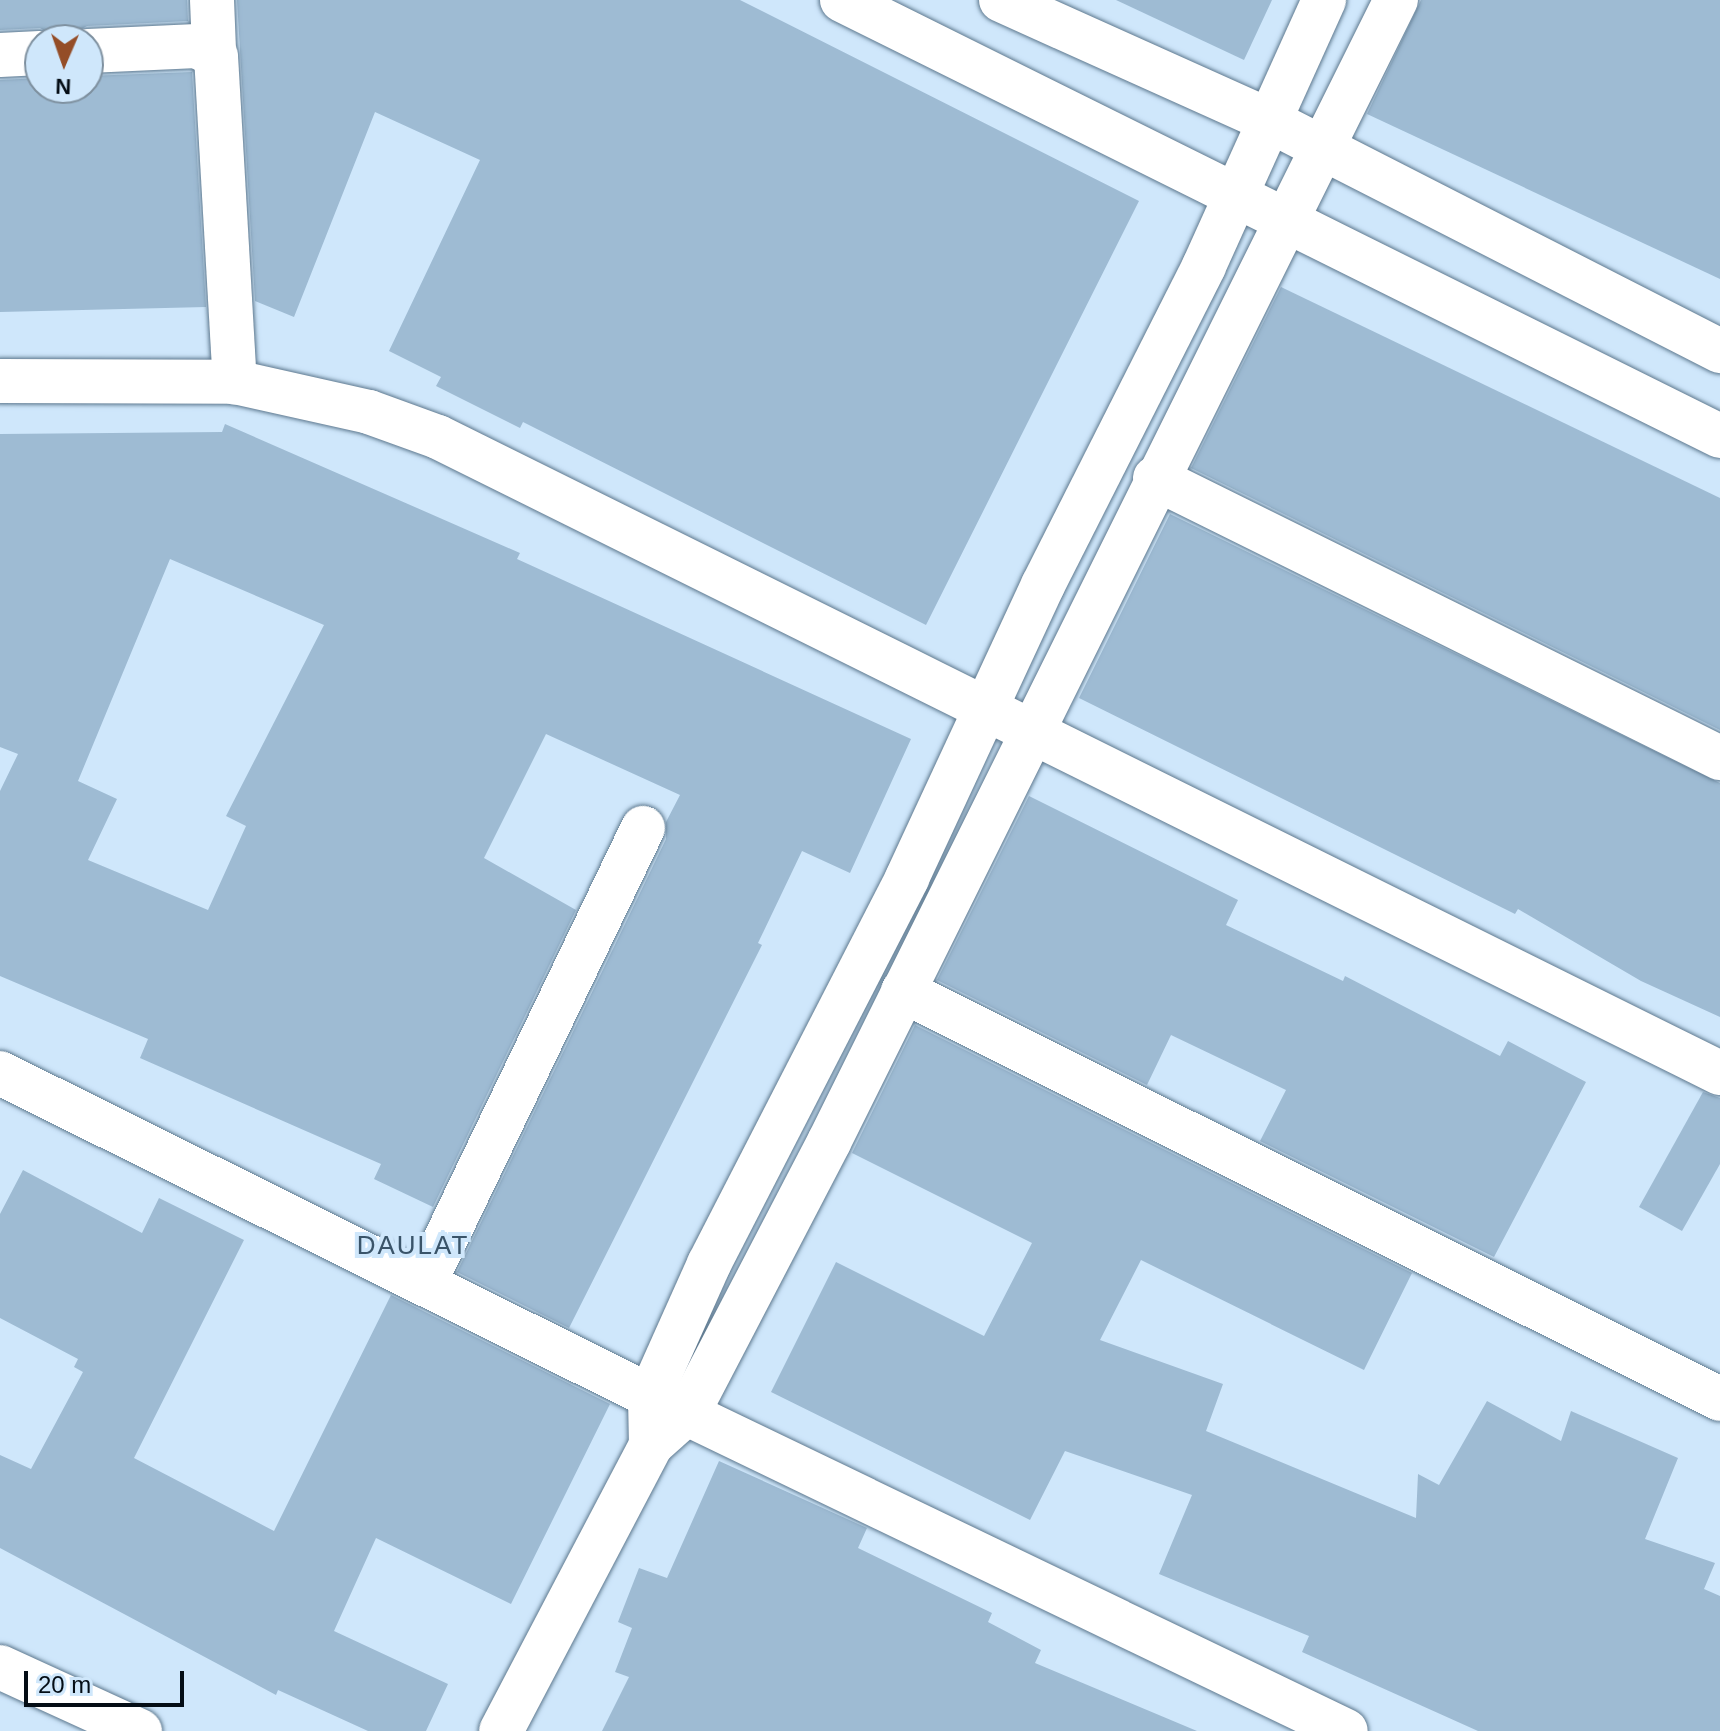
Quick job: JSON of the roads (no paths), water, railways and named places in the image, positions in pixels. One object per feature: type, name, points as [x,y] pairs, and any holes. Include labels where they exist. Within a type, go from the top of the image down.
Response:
[{"type":"street","points":[[212,0],[214,50],[219,62],[235,382]]},
{"type":"street","points":[[842,0],[1235,194],[1289,217],[1720,436]]},
{"type":"street","points":[[1001,0],[1268,120],[1720,351]]},
{"type":"street","points":[[670,1404],[709,1264],[900,892],[1235,194],[1324,0]]},
{"type":"street","points":[[501,1731],[670,1404],[903,991],[1155,478],[1326,150],[1396,0]]},
{"type":"street","points":[[104,50],[197,46],[214,50]]},
{"type":"street","points":[[0,55],[24,54]]},
{"type":"street","points":[[0,381],[235,382],[369,412],[438,437],[1032,729],[1720,1073]]},
{"type":"street","points":[[1155,478],[1720,758]]},
{"type":"street","points":[[424,1284],[643,828]]},
{"type":"street","points":[[903,991],[1720,1399]]},
{"type":"street","points":[[0,1073],[424,1284],[1346,1731]]},
{"type":"street","points":[[0,1667],[140,1731]]},
{"type":"district","name":"DAULAT","points":[[413,1246]]}]
